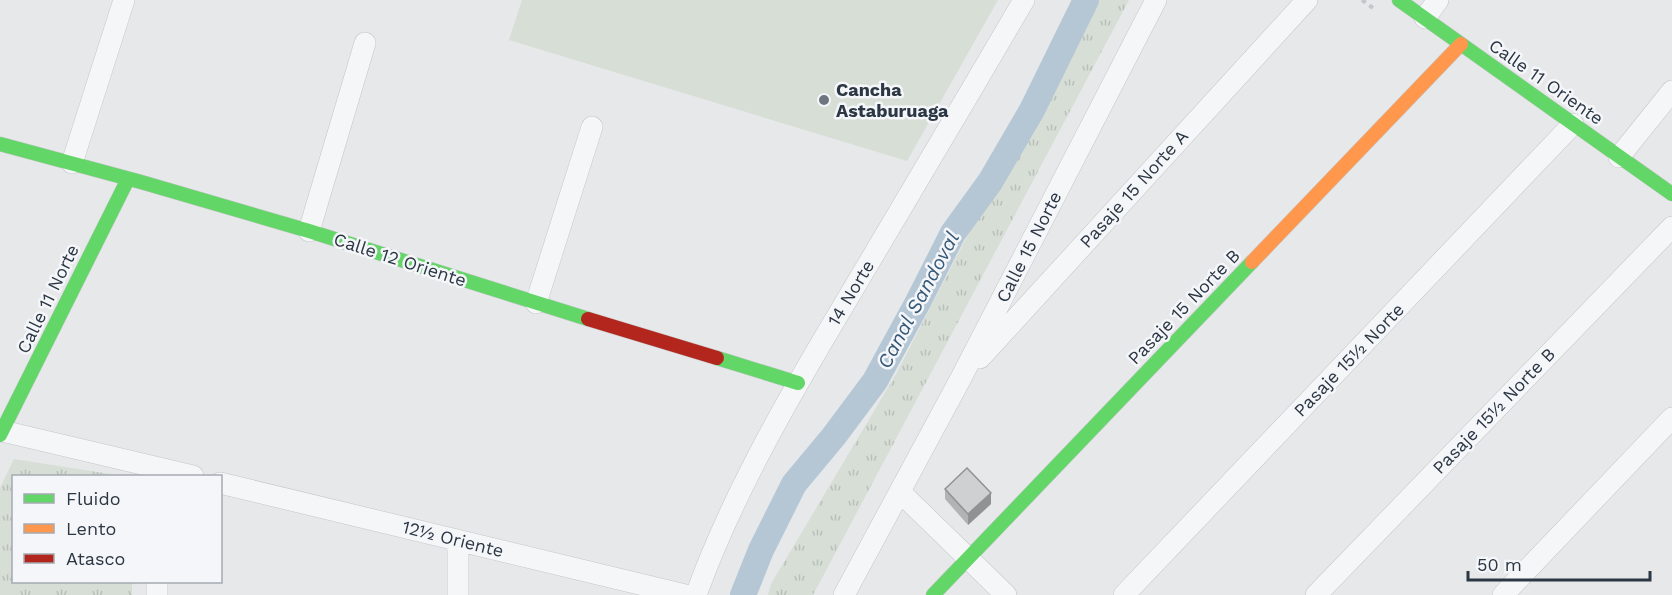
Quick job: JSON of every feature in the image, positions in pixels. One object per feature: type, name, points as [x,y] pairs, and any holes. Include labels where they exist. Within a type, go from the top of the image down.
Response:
[{"type":"street","points":[[72,163],[124,0]]},
{"type":"street","name":"14 Norte","points":[[696,595],[712,553],[735,505],[798,383],[1024,0]]},
{"type":"street","name":"Calle 15 Norte","points":[[844,595],[962,378],[1156,0]]},
{"type":"street","name":"Pasaje 15 Norte A","points":[[962,378],[1308,0]]},
{"type":"street","name":"Calle 11 Oriente","points":[[1399,0],[1672,194]]},
{"type":"street","points":[[1425,18],[1438,0]]},
{"type":"street","points":[[309,231],[365,42]]},
{"type":"street","name":"Pasaje 15 Norte B","points":[[933,595],[1461,45]]},
{"type":"street","points":[[1619,157],[1672,91]]},
{"type":"street","name":"Pasaje 15½ Norte","points":[[1124,595],[1574,124]]},
{"type":"street","points":[[536,303],[592,127]]},
{"type":"street","name":"Calle 12 Oriente","points":[[0,144],[309,231],[798,383]]},
{"type":"street","name":"Calle 11 Norte","points":[[1,433],[128,179]]},
{"type":"street","name":"Pasaje 15½ Norte B","points":[[1316,595],[1672,227]]},
{"type":"street","points":[[1503,595],[1672,418]]},
{"type":"street","points":[[1,433],[157,472],[179,475]]},
{"type":"street","name":"12½ Oriente","points":[[222,483],[685,595]]},
{"type":"street","points":[[900,492],[1006,595]]},
{"type":"street","points":[[458,541],[458,595]]},
{"type":"green space","name":"Cancha Astaburuaga","points":[[522,0],[998,0],[907,161],[509,40]]},
{"type":"green space","points":[[1089,0],[1129,0],[813,595],[768,595],[771,584],[896,374]]},
{"type":"green space","points":[[14,459],[117,475],[12,475],[12,583],[132,583],[132,595],[0,595],[0,488]]},
{"type":"building","points":[[967,468],[991,493],[968,514],[945,489]]},
{"type":"waterway","name":"Canal Sandoval","points":[[743,595],[761,550],[794,484],[875,381],[953,233],[990,182],[1032,110],[1086,0]]},
{"type":"traffic: fast","points":[[1399,0],[1672,194]]},
{"type":"traffic: fast","points":[[0,144],[309,231],[588,319]]},
{"type":"traffic: fast","points":[[0,435],[128,179]]},
{"type":"traffic: fast","points":[[933,595],[1252,262]]},
{"type":"traffic: fast","points":[[717,358],[798,383]]},
{"type":"traffic: slow","points":[[1252,262],[1461,44]]},
{"type":"traffic: jam","points":[[588,319],[717,358]]},
{"type":"place","name":"Cancha Astaburuaga","points":[[824,100]]}]
